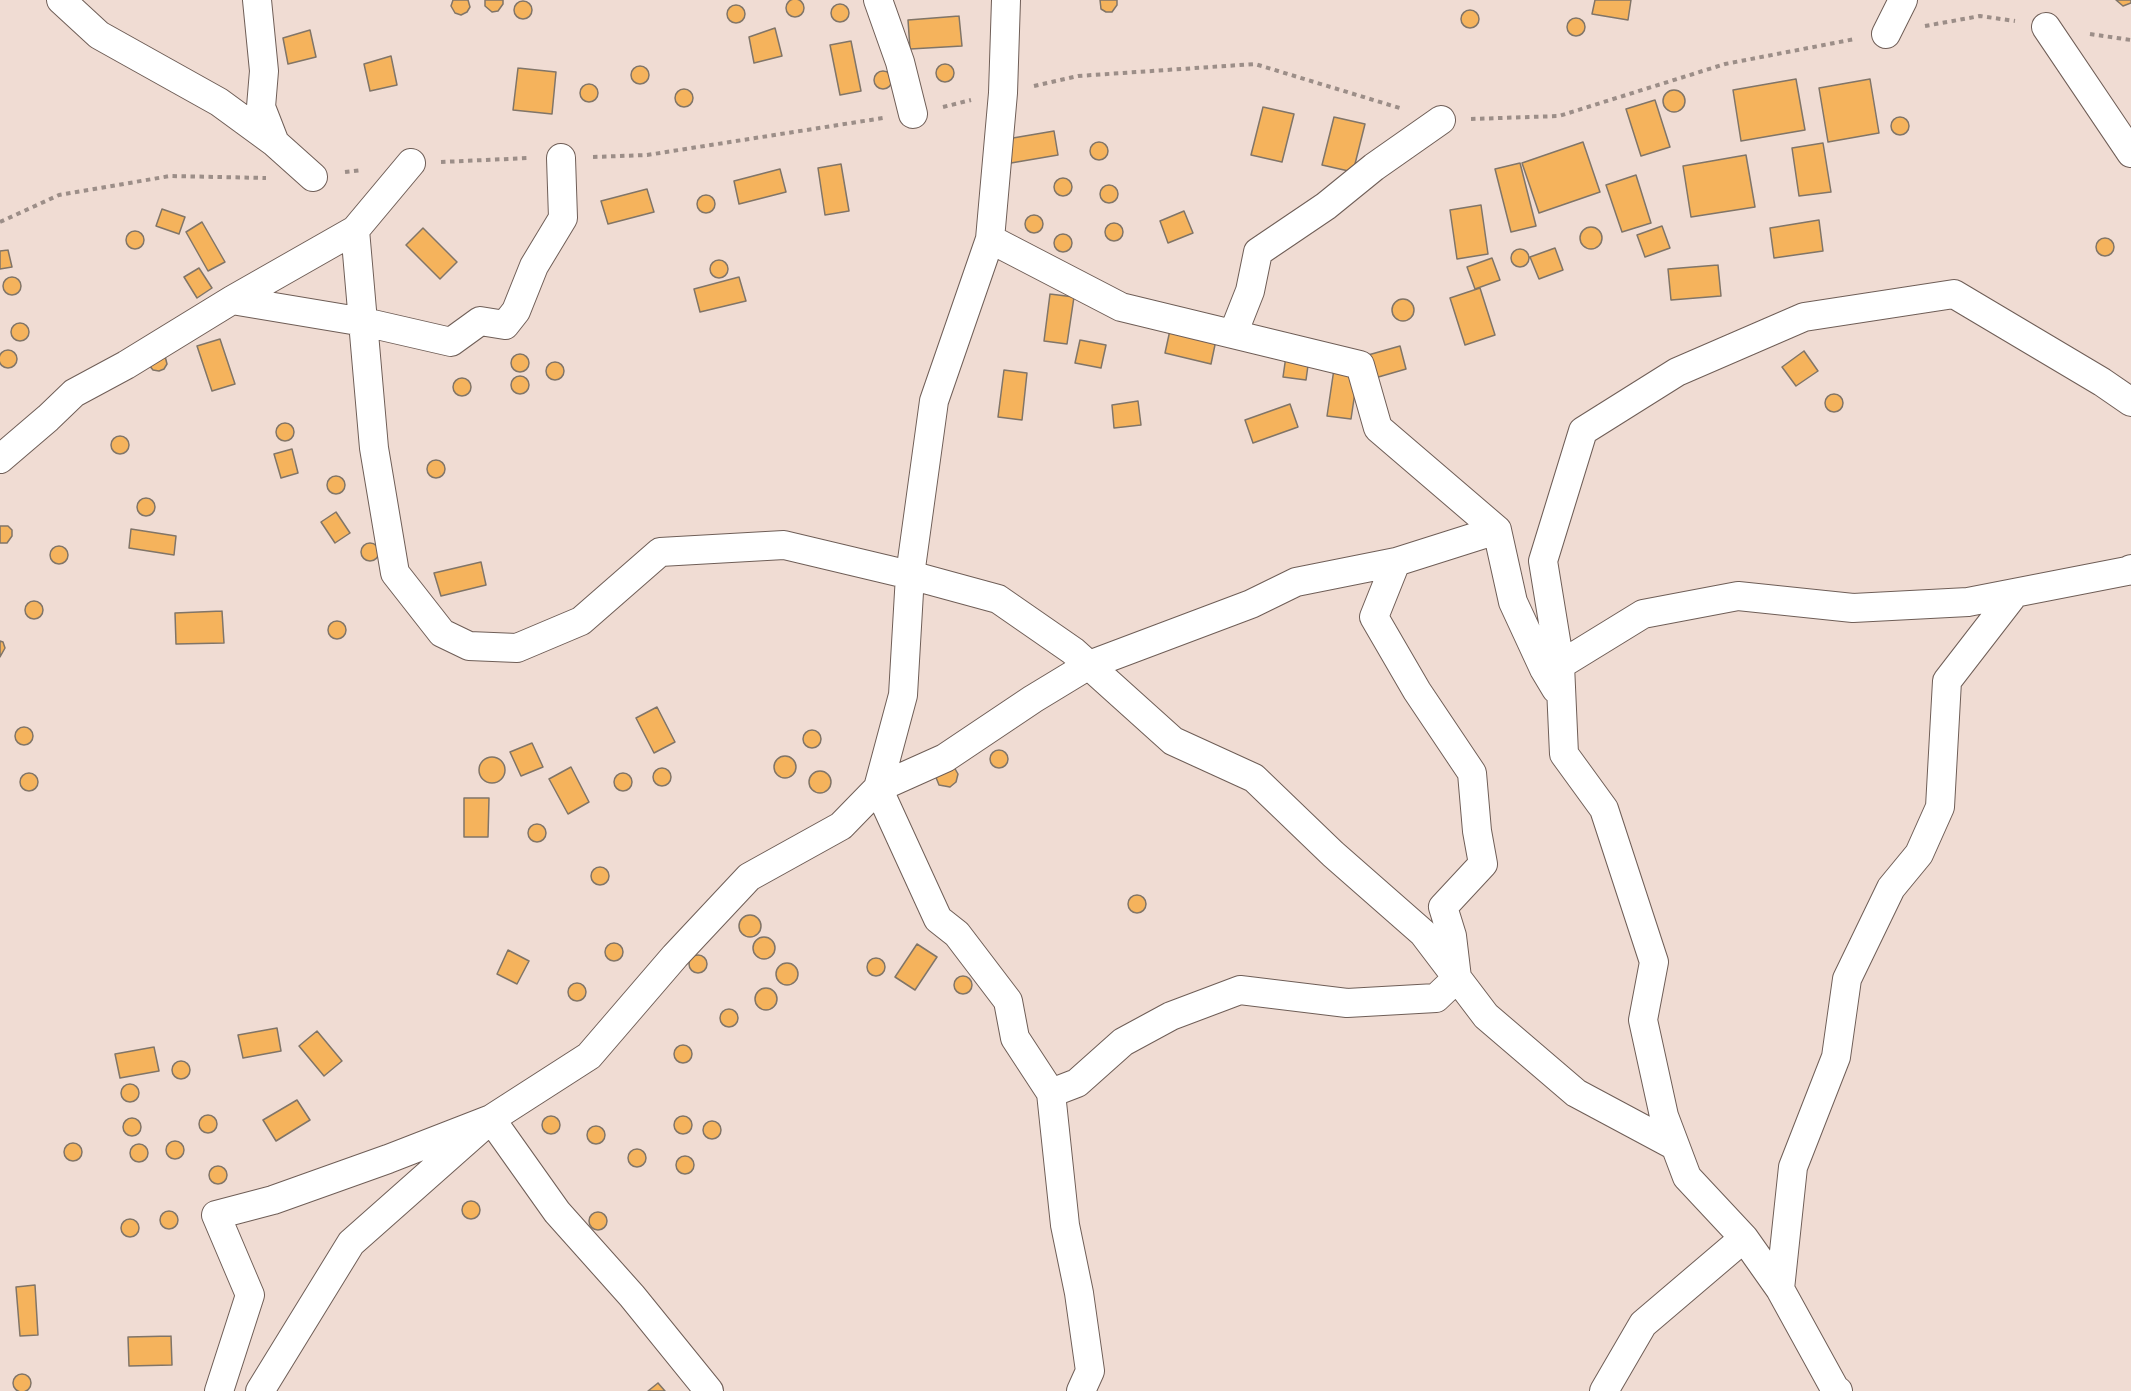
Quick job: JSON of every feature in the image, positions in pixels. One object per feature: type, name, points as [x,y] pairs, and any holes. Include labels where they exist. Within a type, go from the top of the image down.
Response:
[{"type":"street","points":[[61,0],[99,35],[219,102],[275,143],[313,177]]},
{"type":"street","points":[[257,0],[264,71],[261,107],[275,143]]},
{"type":"street","points":[[878,0],[900,62],[913,114]]},
{"type":"street","points":[[1006,0],[1003,93],[990,239],[933,401],[910,575],[903,695],[878,788],[938,919],[957,934],[1008,1001],[1015,1038],[1052,1093],[1065,1225],[1080,1293],[1090,1371],[1081,1391]]},
{"type":"street","points":[[1886,34],[1903,0]]},
{"type":"street","points":[[2046,27],[2131,153]]},
{"type":"street","points":[[1233,334],[1250,291],[1258,252],[1326,206],[1374,167],[1441,120]]},
{"type":"street","points":[[232,300],[364,322],[451,342],[480,321],[505,326],[516,311],[534,266],[562,218],[561,158]]},
{"type":"street","points":[[0,459],[74,393],[126,365],[232,300],[355,230],[411,163]]},
{"type":"street","points":[[355,230],[374,448],[395,573],[442,633],[469,646],[517,648],[581,621],[660,552],[783,545],[910,575],[998,599],[1073,651],[1173,741],[1254,778],[1333,854],[1423,933],[1486,1016],[1576,1093],[1676,1146]]},
{"type":"street","points":[[990,239],[1121,308],[1360,365],[1378,428],[1497,530],[1514,602],[1544,669],[1562,699]]},
{"type":"street","points":[[1838,1391],[1780,1289],[1744,1238],[1688,1177],[1664,1116],[1643,1020],[1654,962],[1604,809],[1564,754],[1560,665],[1543,561],[1583,431],[1677,372],[1804,317],[1954,294],[2102,382],[2131,402]]},
{"type":"street","points":[[260,1391],[351,1243],[491,1119],[590,1056],[675,956],[749,877],[841,826],[878,788],[945,758],[1033,699],[1089,665],[1251,604],[1296,582],[1395,562],[1497,530]]},
{"type":"street","points":[[1395,562],[1374,617],[1417,691],[1472,773],[1477,831],[1483,864],[1443,907],[1452,936],[1457,978]]},
{"type":"street","points":[[1560,665],[1643,614],[1738,596],[1853,608],[1968,602],[2127,572],[2131,569]]},
{"type":"street","points":[[1780,1289],[1793,1167],[1836,1057],[1847,979],[1891,888],[1919,854],[1941,807],[1947,681],[2015,593]]},
{"type":"street","points":[[1052,1093],[1077,1083],[1123,1042],[1170,1016],[1240,990],[1347,1003],[1436,998],[1457,978]]},
{"type":"street","points":[[219,1391],[250,1295],[216,1215],[273,1200],[491,1119]]},
{"type":"street","points":[[491,1119],[557,1212],[632,1296],[709,1391]]},
{"type":"street","points":[[1604,1391],[1643,1324],[1744,1238]]},
{"type":"street","points":[[279,1361],[286,1391]]},
{"type":"path","points":[[0,222],[59,195],[170,176],[301,178],[411,163],[647,155],[913,114],[1078,76],[1255,64],[1441,120],[1559,116],[1725,64],[1980,16],[2131,40]]},
{"type":"building","points":[[795,-1],[801,2],[804,8],[801,14],[795,17],[789,14],[786,8],[789,2]]},
{"type":"building","points":[[453,0],[468,0],[470,7],[467,12],[461,15],[455,13],[451,6]]},
{"type":"building","points":[[485,0],[503,0],[503,4],[498,11],[492,12],[485,6]]},
{"type":"building","points":[[1100,0],[1117,0],[1117,5],[1112,12],[1106,12],[1101,9]]},
{"type":"building","points":[[1595,0],[1631,0],[1628,20],[1592,14]]},
{"type":"building","points":[[2116,0],[2131,0],[2131,3],[2123,6]]},
{"type":"building","points":[[523,1],[529,4],[532,10],[529,16],[523,19],[517,16],[514,10],[517,4]]},
{"type":"building","points":[[840,4],[846,7],[849,13],[846,19],[840,22],[834,19],[831,13],[834,7]]},
{"type":"building","points":[[736,5],[742,8],[745,14],[742,20],[736,23],[730,20],[727,14],[730,8]]},
{"type":"building","points":[[1470,10],[1476,13],[1479,19],[1476,25],[1470,28],[1464,25],[1461,19],[1464,13]]},
{"type":"building","points":[[959,16],[962,46],[910,49],[908,20]]},
{"type":"building","points":[[1576,18],[1582,21],[1585,27],[1582,33],[1576,36],[1570,33],[1567,27],[1570,21]]},
{"type":"building","points":[[775,28],[782,56],[754,63],[749,37]]},
{"type":"building","points":[[310,30],[316,57],[288,64],[283,38]]},
{"type":"building","points":[[851,41],[861,91],[840,95],[830,45]]},
{"type":"building","points":[[391,56],[397,85],[370,91],[364,64]]},
{"type":"building","points":[[945,64],[951,67],[954,73],[951,79],[945,82],[939,79],[936,73],[939,67]]},
{"type":"building","points":[[640,66],[646,69],[649,75],[646,81],[640,84],[634,81],[631,75],[634,69]]},
{"type":"building","points":[[518,68],[556,72],[552,114],[513,110]]},
{"type":"building","points":[[883,71],[889,74],[892,80],[889,86],[883,89],[877,86],[874,80],[877,74]]},
{"type":"building","points":[[1796,79],[1805,130],[1741,141],[1733,90]]},
{"type":"building","points":[[1870,79],[1879,133],[1828,142],[1819,88]]},
{"type":"building","points":[[589,84],[595,87],[598,93],[595,99],[589,102],[583,99],[580,93],[583,87]]},
{"type":"building","points":[[684,89],[692,94],[693,98],[688,106],[684,107],[676,102],[675,98],[680,90]]},
{"type":"building","points":[[1670,90],[1678,90],[1685,97],[1685,105],[1678,112],[1670,112],[1663,105],[1663,97]]},
{"type":"building","points":[[1655,100],[1670,147],[1641,156],[1626,109]]},
{"type":"building","points":[[1263,107],[1294,114],[1282,162],[1251,155]]},
{"type":"building","points":[[1334,117],[1365,124],[1353,172],[1322,165]]},
{"type":"building","points":[[1900,117],[1906,120],[1909,126],[1906,132],[1900,135],[1894,132],[1891,126],[1894,120]]},
{"type":"building","points":[[1054,131],[1058,155],[1011,163],[1007,139]]},
{"type":"building","points":[[1099,142],[1105,145],[1108,151],[1105,157],[1099,160],[1093,157],[1090,151],[1093,145]]},
{"type":"building","points":[[1583,142],[1600,192],[1539,213],[1522,163]]},
{"type":"building","points":[[1823,143],[1831,192],[1799,196],[1792,148]]},
{"type":"building","points":[[1746,155],[1755,207],[1691,217],[1683,166]]},
{"type":"building","points":[[1520,163],[1536,226],[1511,232],[1495,169]]},
{"type":"building","points":[[841,164],[849,211],[825,215],[818,168]]},
{"type":"building","points":[[780,169],[786,192],[739,204],[734,181]]},
{"type":"building","points":[[1636,175],[1651,223],[1622,232],[1606,185]]},
{"type":"building","points":[[1063,178],[1069,181],[1072,187],[1069,193],[1063,196],[1057,193],[1054,187],[1057,181]]},
{"type":"building","points":[[1109,185],[1115,188],[1118,194],[1115,200],[1109,203],[1103,200],[1100,194],[1103,188]]},
{"type":"building","points":[[647,189],[654,212],[608,224],[601,201]]},
{"type":"building","points":[[706,195],[712,198],[715,204],[712,210],[706,213],[700,210],[697,204],[700,198]]},
{"type":"building","points":[[1481,205],[1488,254],[1457,259],[1450,210]]},
{"type":"building","points":[[162,209],[185,217],[179,234],[156,226]]},
{"type":"building","points":[[1184,211],[1193,233],[1168,243],[1160,221]]},
{"type":"building","points":[[1034,215],[1040,218],[1043,224],[1040,230],[1034,233],[1028,230],[1025,224],[1028,218]]},
{"type":"building","points":[[1819,220],[1823,251],[1774,258],[1770,228]]},
{"type":"building","points":[[202,222],[225,262],[208,271],[186,232]]},
{"type":"building","points":[[1114,223],[1120,226],[1123,232],[1120,238],[1114,241],[1108,238],[1105,232],[1108,226]]},
{"type":"building","points":[[1662,226],[1670,248],[1645,257],[1637,235]]},
{"type":"building","points":[[1587,227],[1595,227],[1602,234],[1602,242],[1595,249],[1587,249],[1580,242],[1580,234]]},
{"type":"building","points":[[423,228],[457,262],[440,279],[406,245]]},
{"type":"building","points":[[135,231],[141,234],[144,240],[141,246],[135,249],[129,246],[126,240],[129,234]]},
{"type":"building","points":[[1063,234],[1069,237],[1072,243],[1069,249],[1063,252],[1057,249],[1054,243],[1057,237]]},
{"type":"building","points":[[2105,238],[2111,241],[2114,247],[2111,253],[2105,256],[2099,253],[2096,247],[2099,241]]},
{"type":"building","points":[[1555,248],[1563,270],[1539,279],[1530,257]]},
{"type":"building","points":[[1520,249],[1526,252],[1529,258],[1526,264],[1520,267],[1514,264],[1511,258],[1514,252]]},
{"type":"building","points":[[8,250],[12,267],[0,269],[0,251]]},
{"type":"building","points":[[1492,258],[1500,280],[1475,289],[1467,267]]},
{"type":"building","points":[[719,260],[725,263],[728,269],[725,275],[719,278],[713,275],[710,269],[713,263]]},
{"type":"building","points":[[1718,265],[1721,296],[1671,300],[1668,269]]},
{"type":"building","points":[[199,268],[212,288],[197,298],[184,277]]},
{"type":"building","points":[[12,277],[18,280],[21,286],[18,292],[12,295],[6,292],[3,286],[6,280]]},
{"type":"building","points":[[739,277],[746,301],[700,312],[694,289]]},
{"type":"building","points":[[1480,288],[1495,335],[1465,345],[1450,298]]},
{"type":"building","points":[[1050,294],[1074,297],[1067,344],[1044,341]]},
{"type":"building","points":[[1399,299],[1407,299],[1414,306],[1414,314],[1407,321],[1399,321],[1392,314],[1392,306]]},
{"type":"building","points":[[20,323],[26,326],[29,332],[26,338],[20,341],[14,338],[11,332],[14,326]]},
{"type":"building","points":[[1170,330],[1216,340],[1211,364],[1165,353]]},
{"type":"building","points":[[220,339],[235,384],[212,391],[197,346]]},
{"type":"building","points":[[1080,340],[1106,345],[1101,368],[1075,363]]},
{"type":"building","points":[[1400,346],[1406,369],[1368,380],[1361,357]]},
{"type":"building","points":[[1287,349],[1310,351],[1306,380],[1283,377]]},
{"type":"building","points":[[8,350],[14,353],[17,359],[14,365],[8,368],[2,365],[-1,359],[2,353]]},
{"type":"building","points":[[1804,351],[1818,371],[1796,386],[1782,367]]},
{"type":"building","points":[[520,354],[526,357],[529,363],[526,369],[520,372],[514,369],[511,363],[514,357]]},
{"type":"building","points":[[165,356],[167,364],[164,369],[153,370],[149,365]]},
{"type":"building","points":[[555,362],[561,365],[564,371],[561,377],[555,380],[549,377],[546,371],[549,365]]},
{"type":"building","points":[[1334,369],[1358,372],[1351,419],[1327,416]]},
{"type":"building","points":[[1004,370],[1027,373],[1022,420],[998,417]]},
{"type":"building","points":[[520,376],[526,379],[529,385],[526,391],[520,394],[514,391],[511,385],[514,379]]},
{"type":"building","points":[[462,378],[470,383],[471,387],[466,395],[462,396],[454,391],[453,387],[458,379]]},
{"type":"building","points":[[1834,394],[1840,397],[1843,403],[1840,409],[1834,412],[1828,409],[1825,403],[1828,397]]},
{"type":"building","points":[[1138,401],[1141,425],[1114,428],[1112,405]]},
{"type":"building","points":[[1290,404],[1298,427],[1253,443],[1245,420]]},
{"type":"building","points":[[285,423],[291,426],[294,432],[291,438],[285,441],[279,438],[276,432],[279,426]]},
{"type":"building","points":[[120,436],[126,439],[129,445],[126,451],[120,454],[114,451],[111,445],[114,439]]},
{"type":"building","points":[[292,449],[298,473],[281,478],[274,454]]},
{"type":"building","points":[[436,460],[442,463],[445,469],[442,475],[436,478],[430,475],[427,469],[430,463]]},
{"type":"building","points":[[336,476],[342,479],[345,485],[342,491],[336,494],[330,491],[327,485],[330,479]]},
{"type":"building","points":[[146,498],[154,503],[155,507],[150,515],[146,516],[138,511],[137,507],[142,499]]},
{"type":"building","points":[[336,512],[350,533],[335,543],[321,522]]},
{"type":"building","points":[[0,526],[8,526],[12,530],[12,536],[7,543],[0,543]]},
{"type":"building","points":[[131,529],[176,536],[174,555],[129,548]]},
{"type":"building","points":[[370,543],[376,546],[379,552],[376,558],[370,561],[364,558],[361,552],[364,546]]},
{"type":"building","points":[[59,546],[65,549],[68,555],[65,561],[59,564],[53,561],[50,555],[53,549]]},
{"type":"building","points":[[481,562],[486,585],[441,596],[434,573]]},
{"type":"building","points":[[34,601],[40,604],[43,610],[40,616],[34,619],[28,616],[25,610],[28,604]]},
{"type":"building","points":[[222,611],[224,643],[176,644],[175,613]]},
{"type":"building","points":[[337,621],[343,624],[346,630],[343,636],[337,639],[331,636],[328,630],[331,624]]},
{"type":"building","points":[[0,641],[3,642],[5,648],[0,657]]},
{"type":"building","points":[[657,707],[675,742],[654,753],[636,718]]},
{"type":"building","points":[[24,727],[32,732],[33,736],[28,744],[24,745],[16,740],[15,736],[20,728]]},
{"type":"building","points":[[812,730],[818,733],[821,739],[818,745],[812,748],[806,745],[803,739],[806,733]]},
{"type":"building","points":[[532,743],[543,767],[521,776],[510,752]]},
{"type":"building","points":[[999,750],[1005,753],[1008,759],[1005,765],[999,768],[993,765],[990,759],[993,753]]},
{"type":"building","points":[[781,756],[789,756],[796,763],[796,771],[789,778],[781,778],[774,771],[774,763]]},
{"type":"building","points":[[492,757],[501,761],[505,770],[501,779],[492,783],[483,779],[479,770],[483,761]]},
{"type":"building","points":[[571,767],[589,802],[568,814],[549,779]]},
{"type":"building","points":[[954,767],[958,774],[956,782],[950,787],[939,785],[935,775]]},
{"type":"building","points":[[662,768],[668,771],[671,777],[668,783],[662,786],[656,783],[653,777],[656,771]]},
{"type":"building","points":[[816,771],[824,771],[831,778],[831,786],[824,793],[816,793],[809,786],[809,778]]},
{"type":"building","points":[[29,773],[35,776],[38,782],[35,788],[29,791],[23,788],[20,782],[23,776]]},
{"type":"building","points":[[623,773],[629,776],[632,782],[629,788],[623,791],[617,788],[614,782],[617,776]]},
{"type":"building","points":[[464,798],[489,798],[488,837],[464,837]]},
{"type":"building","points":[[537,824],[543,827],[546,833],[543,839],[537,842],[531,839],[528,833],[531,827]]},
{"type":"building","points":[[600,867],[606,870],[609,876],[606,882],[600,885],[594,882],[591,876],[594,870]]},
{"type":"building","points":[[1137,895],[1143,898],[1146,904],[1143,910],[1137,913],[1131,910],[1128,904],[1131,898]]},
{"type":"building","points":[[746,915],[754,915],[761,922],[761,930],[754,937],[746,937],[739,930],[739,922]]},
{"type":"building","points":[[760,937],[768,937],[775,944],[775,952],[768,959],[760,959],[753,952],[753,944]]},
{"type":"building","points":[[614,943],[620,946],[623,952],[620,958],[614,961],[608,958],[605,952],[608,946]]},
{"type":"building","points":[[917,944],[937,957],[915,990],[895,977]]},
{"type":"building","points":[[508,950],[529,961],[517,984],[497,974]]},
{"type":"building","points":[[698,955],[704,958],[707,964],[704,970],[698,973],[692,970],[689,964],[692,958]]},
{"type":"building","points":[[876,958],[882,961],[885,967],[882,973],[876,976],[870,973],[867,967],[870,961]]},
{"type":"building","points":[[783,963],[791,963],[798,970],[798,978],[791,985],[783,985],[776,978],[776,970]]},
{"type":"building","points":[[963,976],[969,979],[972,985],[969,991],[963,994],[957,991],[954,985],[957,979]]},
{"type":"building","points":[[577,983],[583,986],[586,992],[583,998],[577,1001],[571,998],[568,992],[571,986]]},
{"type":"building","points":[[762,988],[770,988],[777,995],[777,1003],[770,1010],[762,1010],[755,1003],[755,995]]},
{"type":"building","points":[[729,1009],[735,1012],[738,1018],[735,1024],[729,1027],[723,1024],[720,1018],[723,1012]]},
{"type":"building","points":[[277,1028],[281,1051],[243,1058],[238,1035]]},
{"type":"building","points":[[317,1031],[342,1061],[324,1076],[299,1046]]},
{"type":"building","points":[[683,1045],[689,1048],[692,1054],[689,1060],[683,1063],[677,1060],[674,1054],[677,1048]]},
{"type":"building","points":[[154,1047],[159,1071],[120,1078],[115,1054]]},
{"type":"building","points":[[181,1061],[187,1064],[190,1070],[187,1076],[181,1079],[175,1076],[172,1070],[175,1064]]},
{"type":"building","points":[[130,1084],[136,1087],[139,1093],[136,1099],[130,1102],[124,1099],[121,1093],[124,1087]]},
{"type":"building","points":[[297,1100],[310,1120],[276,1141],[263,1120]]},
{"type":"building","points":[[208,1115],[214,1118],[217,1124],[214,1130],[208,1133],[202,1130],[199,1124],[202,1118]]},
{"type":"building","points":[[551,1116],[557,1119],[560,1125],[557,1131],[551,1134],[545,1131],[542,1125],[545,1119]]},
{"type":"building","points":[[683,1116],[689,1119],[692,1125],[689,1131],[683,1134],[677,1131],[674,1125],[677,1119]]},
{"type":"building","points":[[132,1118],[140,1123],[141,1127],[136,1135],[132,1136],[124,1131],[123,1127],[128,1119]]},
{"type":"building","points":[[712,1121],[718,1124],[721,1130],[718,1136],[712,1139],[706,1136],[703,1130],[706,1124]]},
{"type":"building","points":[[596,1126],[602,1129],[605,1135],[602,1141],[596,1144],[590,1141],[587,1135],[590,1129]]},
{"type":"building","points":[[175,1141],[181,1144],[184,1150],[181,1156],[175,1159],[169,1156],[166,1150],[169,1144]]},
{"type":"building","points":[[73,1143],[79,1146],[82,1152],[79,1158],[73,1161],[67,1158],[64,1152],[67,1146]]},
{"type":"building","points":[[139,1144],[145,1147],[148,1153],[145,1159],[139,1162],[133,1159],[130,1153],[133,1147]]},
{"type":"building","points":[[637,1149],[643,1152],[646,1158],[643,1164],[637,1167],[631,1164],[628,1158],[631,1152]]},
{"type":"building","points":[[685,1156],[691,1159],[694,1165],[691,1171],[685,1174],[679,1171],[676,1165],[679,1159]]},
{"type":"building","points":[[218,1166],[224,1169],[227,1175],[224,1181],[218,1184],[212,1181],[209,1175],[212,1169]]},
{"type":"building","points":[[471,1201],[477,1204],[480,1210],[477,1216],[471,1219],[465,1216],[462,1210],[465,1204]]},
{"type":"building","points":[[169,1211],[175,1214],[178,1220],[175,1226],[169,1229],[163,1226],[160,1220],[163,1214]]},
{"type":"building","points":[[598,1212],[604,1215],[607,1221],[604,1227],[598,1230],[592,1227],[589,1221],[592,1215]]},
{"type":"building","points":[[130,1219],[136,1222],[139,1228],[136,1234],[130,1237],[124,1234],[121,1228],[124,1222]]},
{"type":"building","points":[[35,1285],[38,1335],[20,1336],[16,1287]]},
{"type":"building","points":[[171,1336],[172,1365],[129,1366],[128,1337]]},
{"type":"building","points":[[22,1374],[28,1377],[31,1383],[28,1389],[22,1392],[16,1389],[13,1383],[16,1377]]},
{"type":"building","points":[[658,1383],[665,1391],[648,1391]]}]
